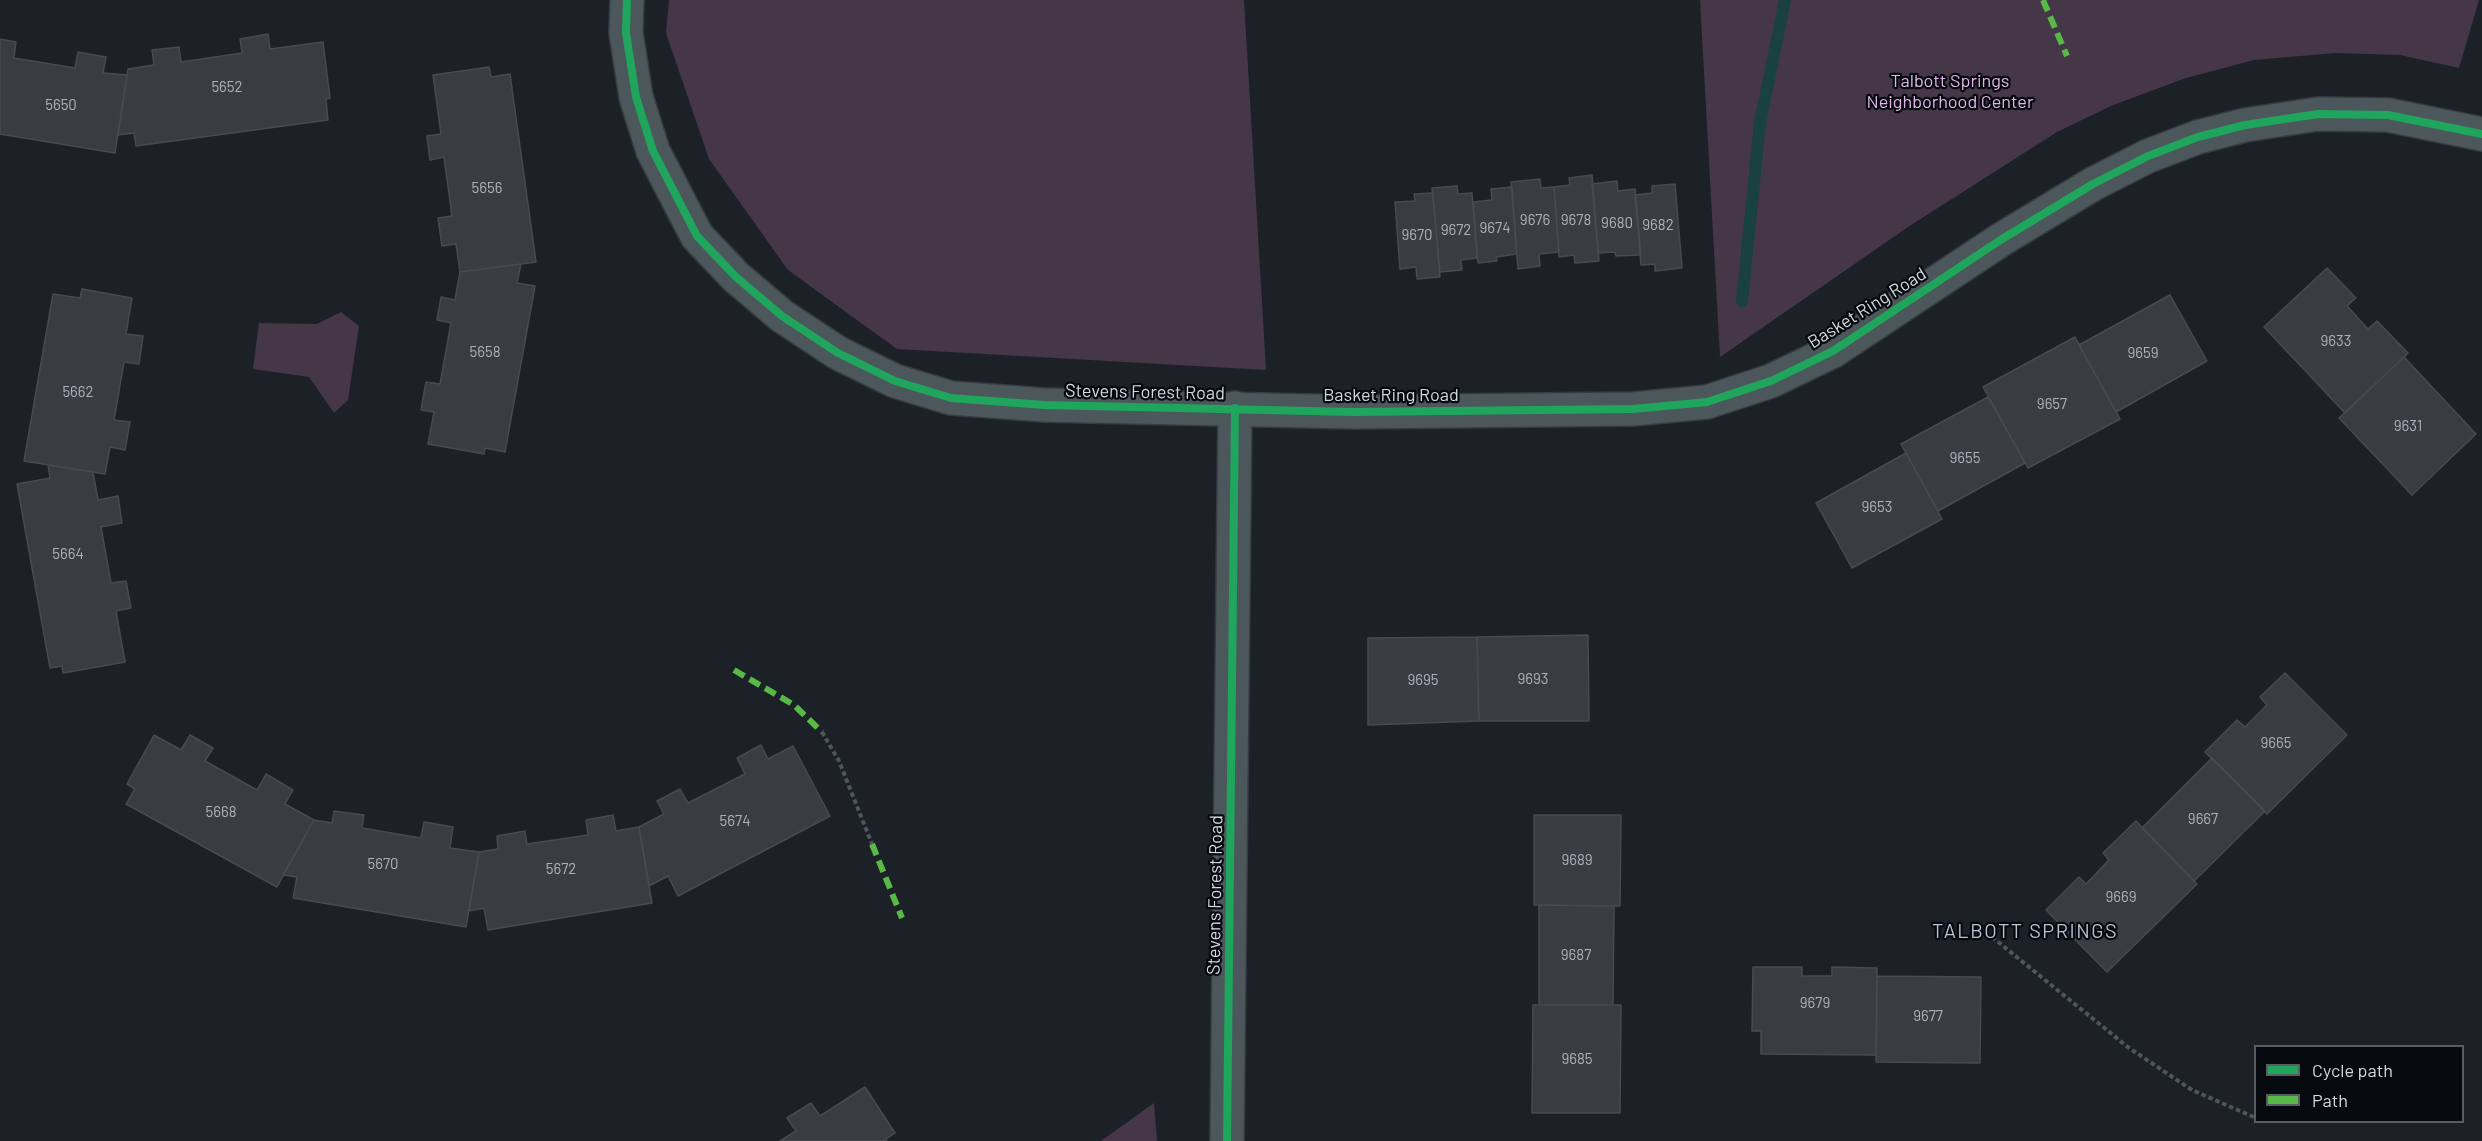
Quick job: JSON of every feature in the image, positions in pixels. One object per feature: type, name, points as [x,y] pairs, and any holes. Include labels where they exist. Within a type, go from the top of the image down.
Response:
[{"type":"street","name":"Stevens Forest Road","points":[[627,0],[626,33],[636,97],[653,152],[697,236],[736,277],[782,316],[838,353],[895,381],[951,398],[1044,405],[1235,408],[1227,1141]]},
{"type":"street","name":"Basket Ring Road","points":[[1235,408],[1353,411],[1633,409],[1707,402],[1771,381],[1833,351],[2002,239],[2093,184],[2148,156],[2198,137],[2245,125],[2318,114],[2388,115],[2482,134]]},
{"type":"path","points":[[822,732],[839,761],[872,844]]},
{"type":"path","points":[[1992,937],[2129,1048],[2192,1090],[2254,1117]]},
{"type":"green space","points":[[669,0],[1244,0],[1266,370],[897,349],[788,270],[709,159],[666,33]]},
{"type":"green space","name":"Talbott Springs Neighborhood Center","points":[[1700,0],[2479,0],[2459,68],[2400,55],[2335,53],[2254,60],[2186,78],[2113,105],[2057,132],[1911,225],[1720,357]]},
{"type":"green space","points":[[341,312],[359,326],[348,400],[334,413],[309,377],[253,369],[259,323],[317,324]]},
{"type":"green space","points":[[1154,1103],[1157,1141],[1101,1141]]},
{"type":"building","points":[[268,34],[270,49],[323,42],[330,98],[326,99],[328,120],[136,146],[134,133],[118,135],[128,69],[154,65],[152,50],[179,47],[181,62],[242,53],[240,39]]},
{"type":"building","points":[[0,39],[16,42],[14,58],[75,68],[78,52],[106,57],[103,73],[127,75],[115,153],[0,134]]},
{"type":"building","points":[[489,67],[491,77],[510,74],[536,262],[460,272],[456,244],[442,246],[438,218],[452,216],[444,157],[430,160],[427,136],[441,134],[433,75]]},
{"type":"building","points":[[1592,175],[1599,261],[1575,263],[1574,255],[1559,257],[1554,187],[1570,185],[1569,178]]},
{"type":"building","points":[[1540,179],[1541,188],[1554,187],[1559,252],[1539,254],[1540,266],[1518,269],[1511,182]]},
{"type":"building","points":[[1617,181],[1618,191],[1635,189],[1641,255],[1616,256],[1615,252],[1598,253],[1592,184]]},
{"type":"building","points":[[1675,184],[1682,268],[1655,271],[1655,264],[1641,265],[1635,195],[1652,193],[1652,186]]},
{"type":"building","points":[[1457,186],[1458,194],[1472,193],[1477,258],[1461,260],[1462,270],[1440,272],[1432,188]]},
{"type":"building","points":[[1512,187],[1517,254],[1496,257],[1497,261],[1478,263],[1473,202],[1492,200],[1491,189]]},
{"type":"building","points":[[1433,193],[1440,277],[1417,279],[1416,267],[1400,269],[1395,202],[1415,201],[1414,194]]},
{"type":"building","points":[[521,264],[517,283],[535,286],[505,452],[485,448],[484,454],[428,444],[434,412],[421,410],[426,382],[440,384],[451,323],[437,320],[441,297],[455,300],[460,272]]},
{"type":"building","points":[[2327,268],[2356,298],[2347,306],[2368,329],[2377,321],[2408,353],[2345,413],[2264,327]]},
{"type":"building","points":[[82,289],[132,298],[126,334],[143,336],[139,364],[124,362],[114,420],[130,422],[125,450],[110,447],[105,474],[24,461],[53,294],[80,298]]},
{"type":"building","points":[[2170,295],[2207,361],[2116,412],[2079,345]]},
{"type":"building","points":[[2075,337],[2120,419],[2028,468],[1983,387]]},
{"type":"building","points":[[2404,357],[2476,434],[2412,495],[2339,418]]},
{"type":"building","points":[[1988,397],[2025,463],[1938,511],[1901,444]]},
{"type":"building","points":[[1906,453],[1942,519],[1852,568],[1816,503]]},
{"type":"building","points":[[48,465],[93,472],[98,500],[118,496],[122,523],[101,527],[111,583],[126,581],[131,608],[116,611],[125,662],[63,673],[62,666],[50,668],[17,484],[50,478]]},
{"type":"building","points":[[1588,635],[1589,721],[1479,721],[1477,637]]},
{"type":"building","points":[[1477,637],[1479,721],[1368,725],[1368,638]]},
{"type":"building","points":[[2285,673],[2347,735],[2267,814],[2205,752],[2237,720],[2245,727],[2267,705],[2260,697]]},
{"type":"building","points":[[154,735],[181,750],[190,735],[213,748],[205,761],[257,790],[266,774],[293,790],[285,804],[314,820],[277,887],[126,804],[135,789],[127,784]]},
{"type":"building","points":[[761,745],[768,759],[793,746],[830,816],[678,896],[668,876],[649,886],[639,827],[664,814],[657,801],[680,789],[688,803],[745,774],[737,758]]},
{"type":"building","points":[[2212,758],[2265,811],[2194,881],[2142,828]]},
{"type":"building","points":[[334,811],[364,815],[362,828],[421,838],[424,822],[453,827],[450,848],[479,852],[466,927],[293,898],[297,877],[283,875],[314,820],[332,823]]},
{"type":"building","points":[[613,815],[616,831],[639,827],[652,903],[488,930],[484,908],[469,911],[479,852],[498,849],[497,836],[525,831],[527,844],[588,835],[586,820]]},
{"type":"building","points":[[1534,815],[1621,815],[1620,906],[1534,905]]},
{"type":"building","points":[[2136,821],[2197,884],[2107,972],[2046,910],[2079,877],[2086,884],[2109,860],[2103,853]]},
{"type":"building","points":[[1539,905],[1614,906],[1613,1005],[1539,1005]]},
{"type":"building","points":[[1753,967],[1802,967],[1802,976],[1832,976],[1832,967],[1877,968],[1876,1055],[1761,1054],[1761,1031],[1752,1031]]},
{"type":"building","points":[[1877,976],[1981,977],[1980,1063],[1876,1062]]},
{"type":"building","points":[[1533,1005],[1621,1005],[1620,1113],[1532,1113]]},
{"type":"building","points":[[865,1087],[895,1133],[886,1139],[887,1141],[780,1141],[796,1131],[787,1118],[811,1103],[820,1116]]},
{"type":"waterway","points":[[1742,301],[1760,123],[1785,0]]},
{"type":"marked path","points":[[2043,0],[2067,56]]},
{"type":"marked path","points":[[734,670],[794,705],[822,732]]},
{"type":"marked path","points":[[872,844],[902,918]]},
{"type":"cycle path","points":[[627,0],[626,33],[636,97],[653,151],[697,236],[736,277],[782,316],[838,353],[895,381],[951,398],[1044,405],[1353,412],[1633,409],[1707,402],[1771,381],[1833,351],[2002,239],[2093,184],[2148,156],[2198,137],[2245,125],[2318,114],[2388,115],[2482,134]]},
{"type":"cycle path","points":[[1227,1141],[1235,408]]},
{"type":"district","name":"TALBOTT SPRINGS","points":[[2025,931]]}]
